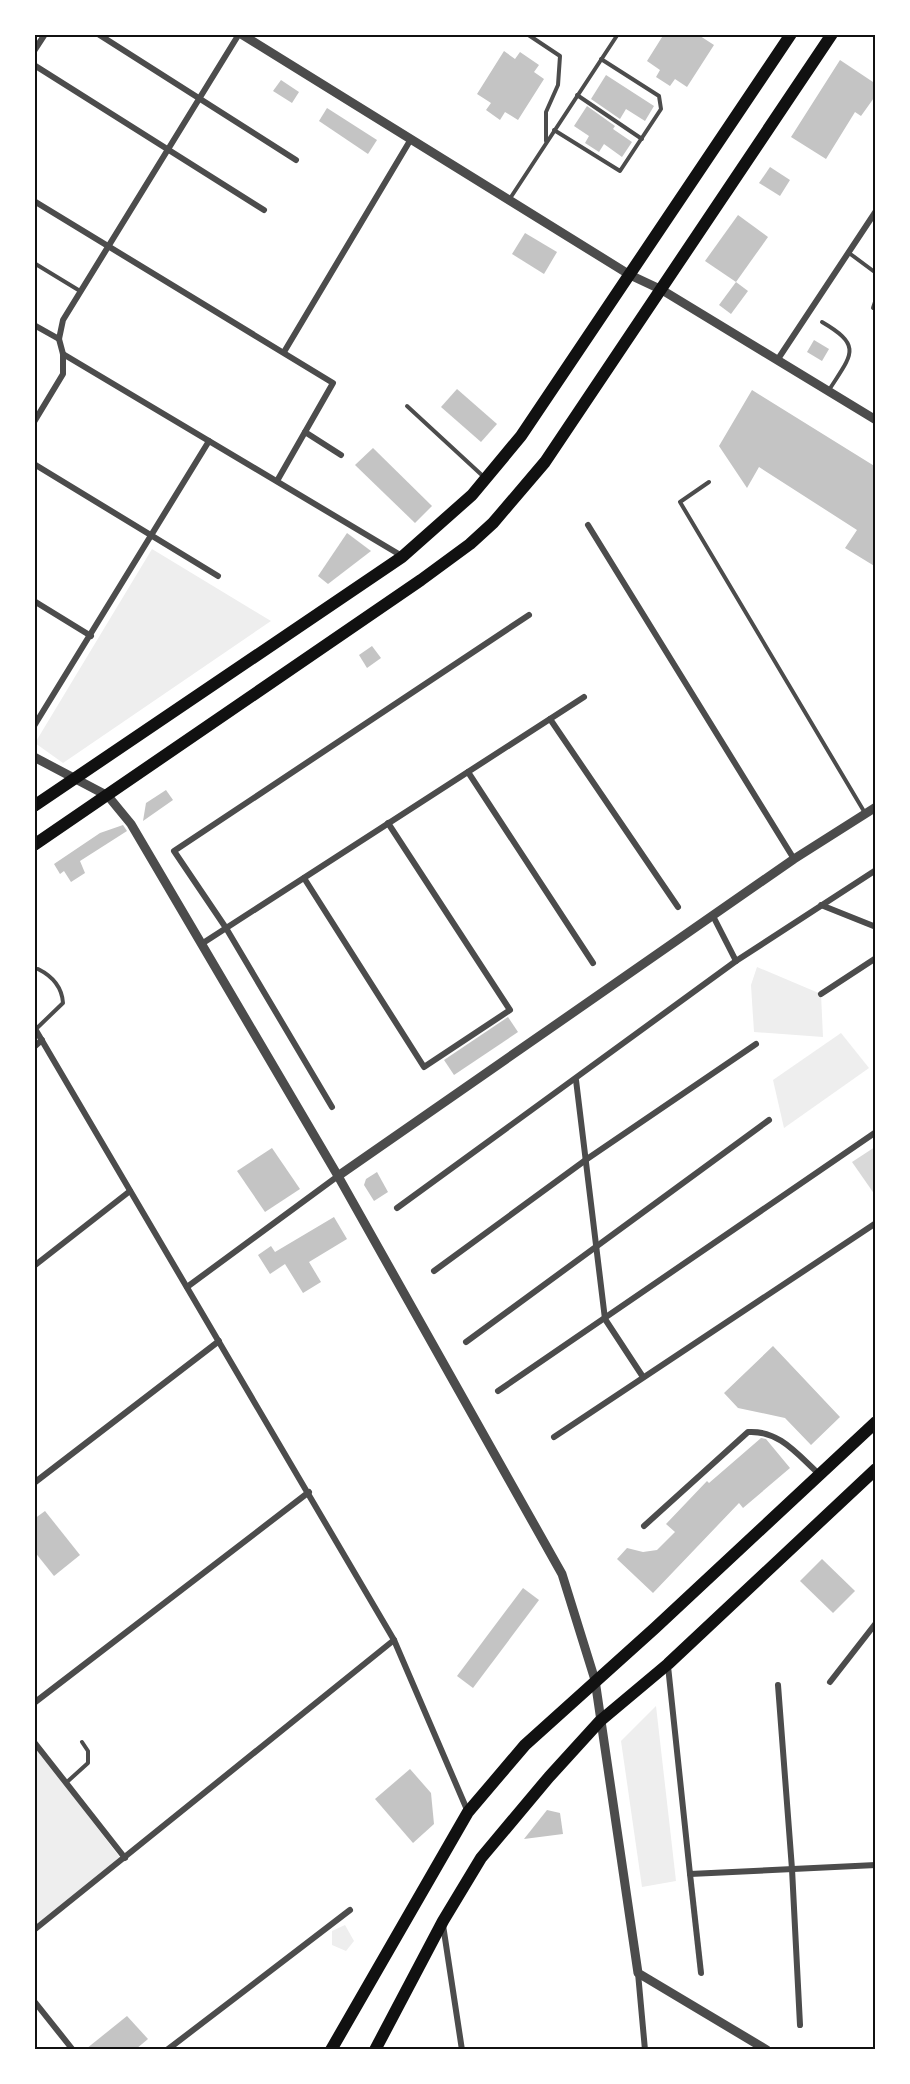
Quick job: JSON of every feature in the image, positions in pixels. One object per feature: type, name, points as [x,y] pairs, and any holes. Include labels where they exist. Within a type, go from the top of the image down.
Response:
[{"type":"main road","points":[[34,806],[402,556],[450,516],[521,436],[791,34]]},
{"type":"main road","points":[[34,845],[471,544],[493,523],[545,462],[832,34]]},
{"type":"main road","points":[[331,2049],[468,1812],[525,1745],[595,1680],[656,1628],[876,1422]]},
{"type":"main road","points":[[375,2049],[442,1921],[482,1858],[600,1721],[668,1664],[876,1469]]},
{"type":"street","points":[[34,51],[45,34]]},
{"type":"street","points":[[98,34],[296,160]]},
{"type":"street","points":[[34,422],[63,374],[63,354],[59,339],[63,320],[240,34],[630,275],[662,290],[876,420]]},
{"type":"street","points":[[34,65],[264,210]]},
{"type":"street","points":[[284,352],[411,140]]},
{"type":"street","points":[[34,201],[333,383],[276,481]]},
{"type":"street","points":[[778,359],[876,211]]},
{"type":"street","points":[[34,325],[59,339]]},
{"type":"street","points":[[63,354],[402,556]]},
{"type":"street","points":[[305,432],[341,455]]},
{"type":"street","points":[[34,726],[152,538],[209,441]]},
{"type":"street","points":[[34,464],[152,538],[218,576]]},
{"type":"street","points":[[588,525],[794,860]]},
{"type":"street","points":[[34,601],[90,636]]},
{"type":"street","points":[[332,1107],[226,928],[174,851],[529,615]]},
{"type":"street","points":[[203,943],[584,697]]},
{"type":"street","points":[[550,719],[678,907]]},
{"type":"street","points":[[34,758],[108,796],[131,824],[338,1176],[562,1575],[595,1680],[638,1973],[645,2049]]},
{"type":"street","points":[[468,772],[593,963]]},
{"type":"street","points":[[187,1287],[338,1176],[712,916],[876,807]]},
{"type":"street","points":[[304,878],[424,1067],[510,1010],[388,824]]},
{"type":"street","points":[[397,1208],[736,962],[876,870]]},
{"type":"street","points":[[821,905],[876,927]]},
{"type":"street","points":[[712,916],[736,962]]},
{"type":"street","points":[[821,994],[876,958]]},
{"type":"street","points":[[35,1028],[394,1640],[468,1812]]},
{"type":"street","points":[[34,1047],[42,1040]]},
{"type":"street","points":[[434,1271],[587,1159],[756,1044]]},
{"type":"street","points":[[576,1080],[605,1319],[643,1377]]},
{"type":"street","points":[[466,1342],[769,1119]]},
{"type":"street","points":[[498,1391],[876,1132]]},
{"type":"street","points":[[34,1266],[130,1191]]},
{"type":"street","points":[[554,1437],[876,1222]]},
{"type":"street","points":[[34,1483],[219,1341]]},
{"type":"street","points":[[644,1526],[748,1432],[763,1431],[775,1435],[819,1474]]},
{"type":"street","points":[[34,1703],[309,1492]]},
{"type":"street","points":[[830,1682],[876,1623]]},
{"type":"street","points":[[34,1930],[394,1640]]},
{"type":"street","points":[[668,1664],[702,1973]]},
{"type":"street","points":[[778,1685],[792,1869],[800,2025]]},
{"type":"street","points":[[34,1742],[125,1858]]},
{"type":"street","points":[[690,1874],[876,1864]]},
{"type":"street","points":[[167,2049],[350,1910]]},
{"type":"street","points":[[442,1921],[462,2049]]},
{"type":"street","points":[[638,1973],[766,2049]]},
{"type":"street","points":[[34,2001],[73,2049]]},
{"type":"lane","points":[[527,34],[560,56],[558,85],[546,112],[546,141]]},
{"type":"lane","points":[[508,200],[618,34]]},
{"type":"lane","points":[[554,130],[620,171],[642,139],[661,110],[659,96],[601,59]]},
{"type":"lane","points":[[577,95],[642,139]]},
{"type":"lane","points":[[848,253],[876,273]]},
{"type":"lane","points":[[34,262],[81,291]]},
{"type":"lane","points":[[873,308],[876,299]]},
{"type":"lane","points":[[822,322],[845,336],[850,343],[849,355],[828,390]]},
{"type":"lane","points":[[407,406],[486,478]]},
{"type":"lane","points":[[710,482],[680,502],[866,814]]},
{"type":"lane","points":[[35,1028],[63,1003],[59,988],[49,975],[38,969]]},
{"type":"lane","points":[[67,1782],[88,1763],[88,1751],[82,1742]]},
{"type":"shaded area","points":[[152,549],[271,621],[63,763],[35,743]]},
{"type":"shaded area","points":[[757,967],[821,994],[823,1037],[754,1032],[751,985]]},
{"type":"shaded area","points":[[841,1033],[869,1068],[784,1128],[773,1080]]},
{"type":"shaded area","points":[[875,1147],[875,1195],[852,1162]]},
{"type":"shaded area","points":[[656,1706],[676,1881],[642,1887],[621,1741]]},
{"type":"shaded area","points":[[35,1746],[121,1859],[35,1926]]},
{"type":"shaded area","points":[[345,1925],[354,1941],[346,1951],[332,1945],[332,1931]]},
{"type":"building","points":[[664,34],[697,34],[714,45],[687,87],[675,79],[670,86],[656,77],[660,70],[647,61]]},
{"type":"building","points":[[504,51],[515,59],[520,52],[539,65],[534,72],[544,79],[518,120],[505,112],[500,120],[486,110],[491,103],[477,94]]},
{"type":"building","points":[[840,60],[876,84],[876,95],[861,116],[855,112],[826,159],[791,137]]},
{"type":"building","points":[[606,75],[654,106],[645,121],[626,109],[620,119],[591,99]]},
{"type":"building","points":[[281,80],[299,92],[292,103],[273,91]]},
{"type":"building","points":[[587,106],[615,126],[613,129],[632,142],[622,157],[604,144],[599,152],[585,143],[589,136],[574,126]]},
{"type":"building","points":[[327,108],[377,140],[368,154],[319,121]]},
{"type":"building","points":[[770,167],[790,180],[780,196],[759,183]]},
{"type":"building","points":[[738,215],[768,237],[736,282],[705,261]]},
{"type":"building","points":[[525,233],[557,252],[544,274],[512,254]]},
{"type":"building","points":[[736,282],[748,291],[731,314],[719,305]]},
{"type":"building","points":[[814,340],[829,349],[822,361],[807,352]]},
{"type":"building","points":[[457,389],[497,424],[481,442],[441,407]]},
{"type":"building","points":[[752,390],[876,467],[876,567],[845,548],[857,530],[759,467],[747,488],[719,446]]},
{"type":"building","points":[[373,448],[432,506],[415,523],[355,465]]},
{"type":"building","points":[[347,533],[371,551],[328,584],[318,576]]},
{"type":"building","points":[[372,646],[381,658],[367,668],[359,655]]},
{"type":"building","points":[[166,790],[173,800],[143,821],[146,803]]},
{"type":"building","points":[[123,825],[127,831],[80,861],[85,873],[71,882],[64,871],[60,874],[54,864],[100,833]]},
{"type":"building","points":[[508,1017],[518,1032],[454,1075],[444,1060]]},
{"type":"building","points":[[272,1148],[300,1189],[265,1212],[237,1171]]},
{"type":"building","points":[[377,1172],[388,1192],[374,1201],[364,1185],[366,1179]]},
{"type":"building","points":[[334,1217],[347,1239],[309,1262],[321,1282],[303,1293],[285,1264],[270,1274],[258,1255],[271,1246],[275,1252]]},
{"type":"building","points":[[773,1346],[840,1417],[811,1445],[785,1418],[738,1408],[724,1393]]},
{"type":"building","points":[[761,1438],[766,1439],[790,1468],[743,1508],[739,1503],[653,1593],[617,1559],[627,1548],[643,1552],[657,1550],[675,1532],[666,1524],[707,1481],[709,1483]]},
{"type":"building","points":[[45,1511],[80,1555],[54,1576],[34,1551],[34,1519]]},
{"type":"building","points":[[822,1559],[855,1591],[833,1613],[800,1581]]},
{"type":"building","points":[[523,1588],[539,1600],[473,1688],[457,1676]]},
{"type":"building","points":[[410,1769],[431,1793],[434,1824],[413,1843],[375,1799]]},
{"type":"building","points":[[547,1810],[560,1813],[563,1834],[524,1839]]},
{"type":"building","points":[[127,2016],[148,2039],[136,2049],[86,2049]]}]
